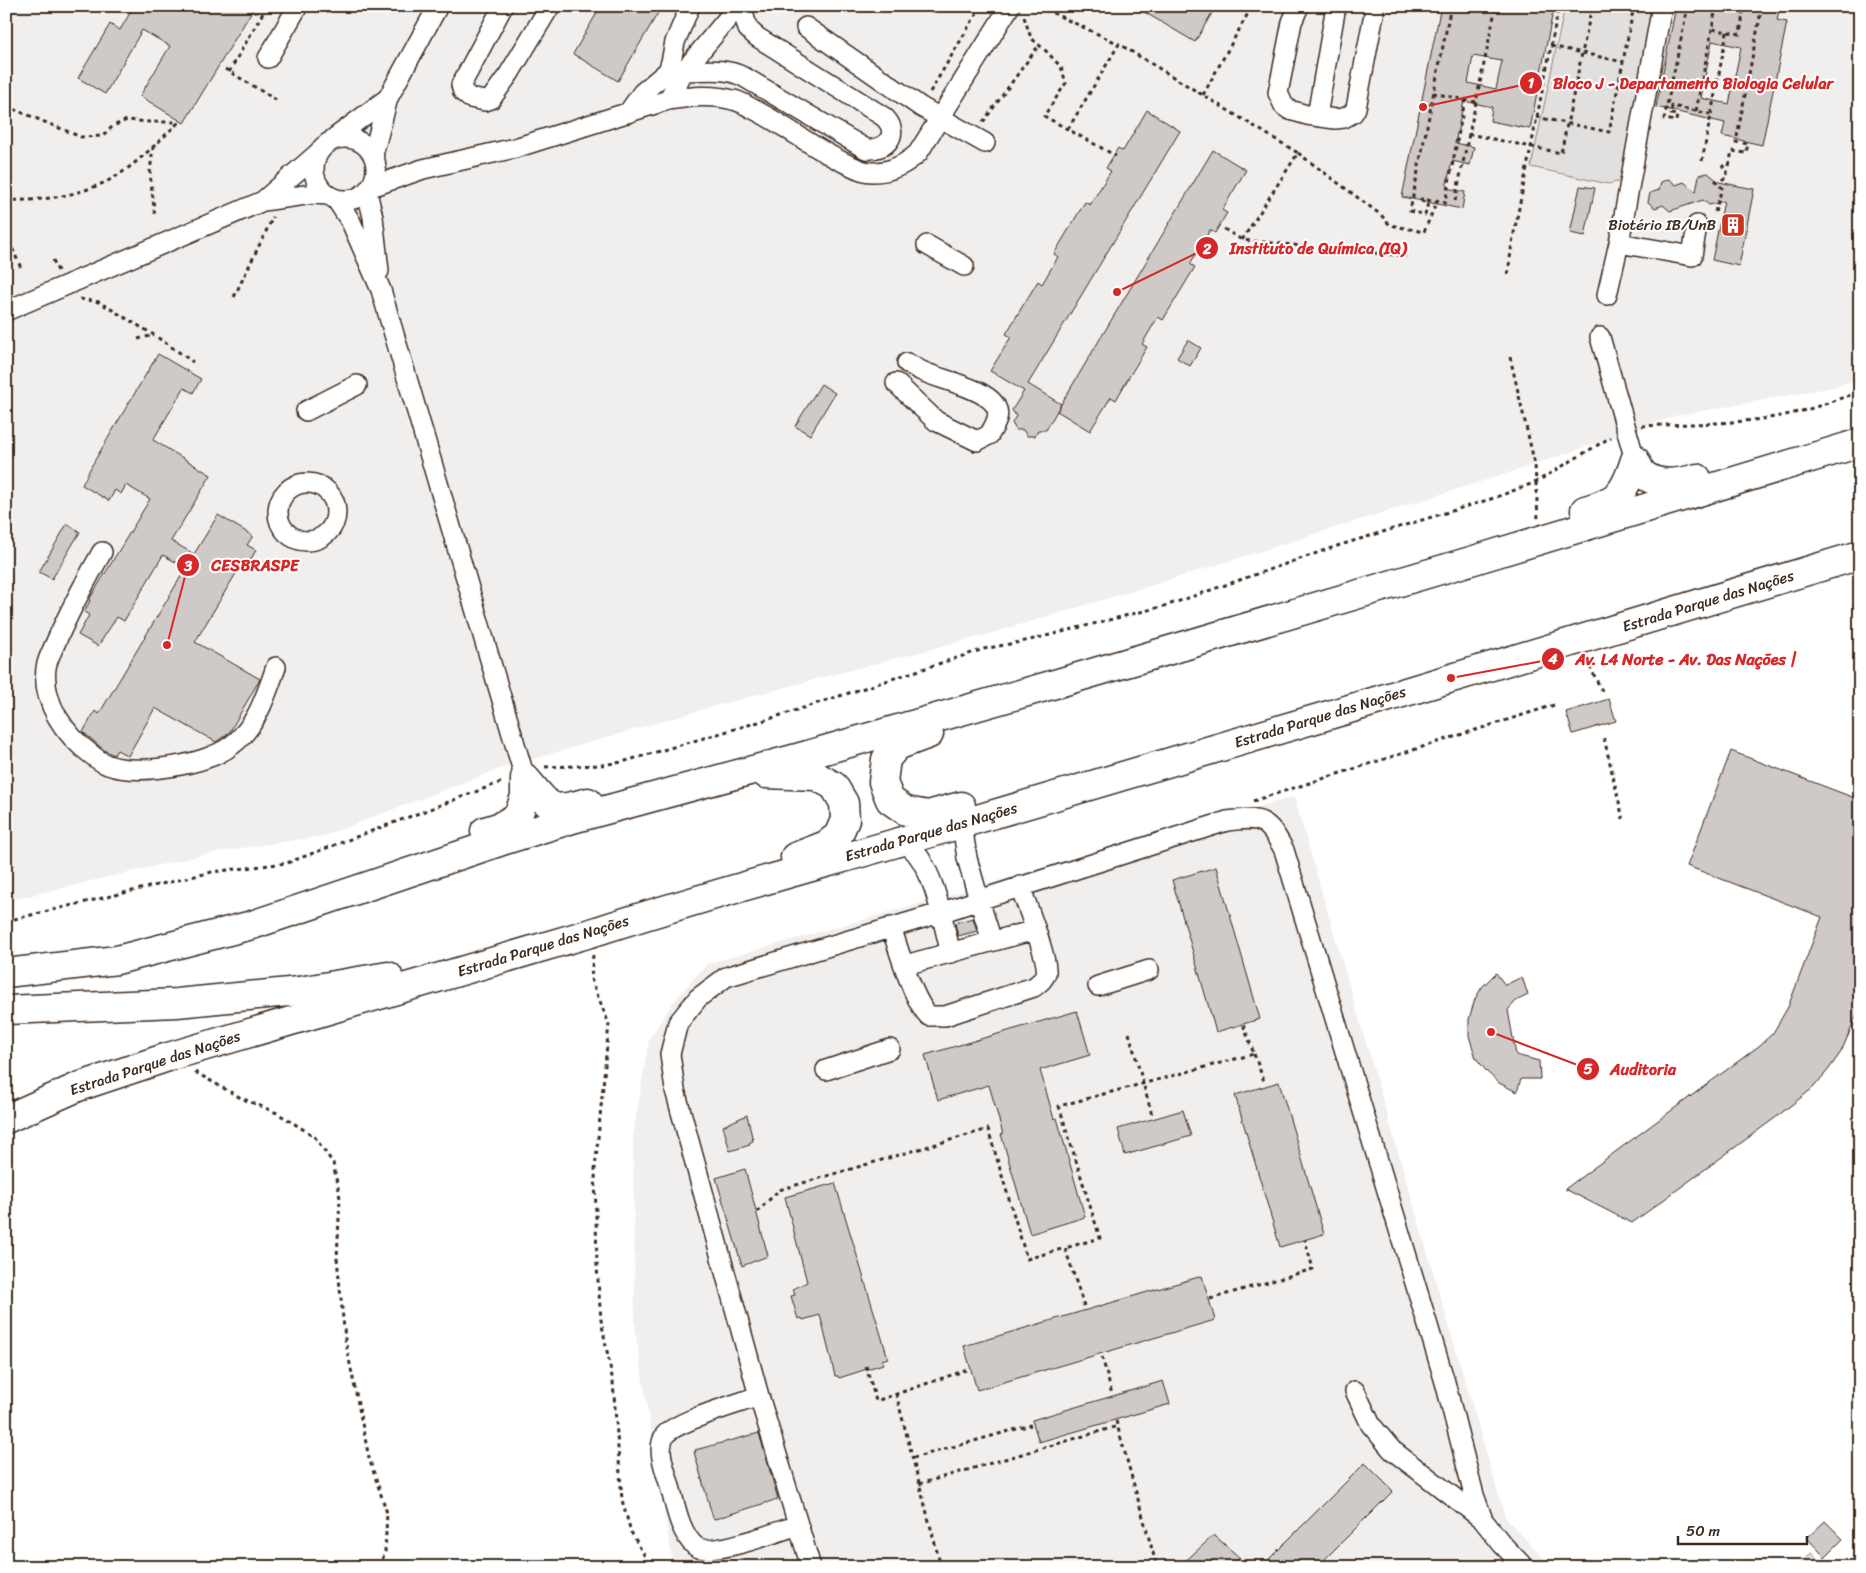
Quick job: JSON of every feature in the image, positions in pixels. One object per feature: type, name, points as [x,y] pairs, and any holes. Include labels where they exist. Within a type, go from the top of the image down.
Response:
[{"type":"highway","points":[[6,973],[117,960],[252,925],[548,827],[1055,684],[1860,443]]},
{"type":"highway","points":[[1634,460],[1644,474],[1662,482],[1680,483],[1744,465],[1806,458]]},
{"type":"highway","points":[[1474,560],[1510,538],[1539,525],[1602,505],[1614,499],[1622,491],[1634,460]]},
{"type":"highway","name":"Estrada Parque das Nações","points":[[6,1119],[78,1087],[168,1057],[594,932],[663,909],[962,824],[1860,555]]},
{"type":"highway","points":[[1055,684],[996,713],[897,746],[886,759],[883,782],[890,800],[906,811],[928,815],[1048,784],[1104,781]]},
{"type":"highway","points":[[525,774],[548,804],[558,809],[700,768],[724,763],[777,776],[816,776],[834,786],[844,803],[845,820],[838,836],[826,845],[805,854],[695,888],[678,896],[663,909]]},
{"type":"highway","points":[[336,897],[350,879],[375,865],[510,822],[518,816],[523,806],[525,774]]},
{"type":"highway","points":[[6,1010],[177,1004],[290,992],[508,957]]},
{"type":"street","points":[[268,58],[298,6]]},
{"type":"street","points":[[380,290],[369,189],[375,178],[375,162],[388,98],[438,6]]},
{"type":"street","points":[[503,6],[461,85],[463,92],[470,98],[484,101],[491,99],[509,74],[550,6]]},
{"type":"street","points":[[628,113],[642,93],[668,71],[672,62],[675,42],[690,6]]},
{"type":"street","points":[[668,100],[684,72],[740,6]]},
{"type":"street","points":[[684,72],[714,69],[736,73],[866,149],[872,150],[884,145],[892,132],[890,123],[884,117],[757,37],[748,29],[740,6]]},
{"type":"street","points":[[1299,6],[1292,22],[1278,93],[1284,106],[1290,110],[1335,119],[1344,118],[1356,108],[1374,14],[1373,6]]},
{"type":"street","points":[[1317,116],[1336,6]]},
{"type":"street","points":[[1606,296],[1619,243],[1662,6]]},
{"type":"street","points":[[6,311],[263,201],[314,194],[347,200],[358,198],[369,189],[423,169],[516,148],[668,100],[694,96],[712,96],[734,100],[772,118],[836,159],[857,169],[874,173],[905,164],[918,153],[940,118],[1016,10]]},
{"type":"street","points":[[806,27],[921,107],[979,140]]},
{"type":"street","points":[[263,201],[324,146],[388,98]]},
{"type":"street","points":[[332,140],[348,138],[363,143],[375,162],[423,169]]},
{"type":"street","points":[[317,154],[315,176],[322,190],[332,197],[351,222],[380,290],[525,774]]},
{"type":"street","points":[[1619,243],[1692,256],[1697,225]]},
{"type":"street","points":[[927,245],[964,266]]},
{"type":"street","points":[[1600,337],[1634,460]]},
{"type":"street","points":[[896,383],[936,421],[977,441],[989,436],[998,415],[993,401],[966,386],[923,372],[908,363]]},
{"type":"street","points":[[306,411],[357,385]]},
{"type":"street","points":[[102,552],[70,609],[46,666],[45,685],[53,710],[66,730],[82,748],[106,765],[127,771],[150,770],[203,759],[232,745],[248,729],[262,705],[276,667]]},
{"type":"street","points":[[810,1567],[769,1424],[759,1396],[675,1090],[670,1054],[678,1023],[698,998],[726,977],[940,913],[1227,821],[1254,818],[1274,830],[1284,850],[1445,1382],[1474,1496],[1483,1520]]},
{"type":"street","points":[[962,824],[967,858],[992,942]]},
{"type":"street","points":[[903,841],[916,854],[926,870],[936,895],[951,953]]},
{"type":"street","points":[[892,927],[923,1011],[929,1016],[945,1016],[1034,987],[1043,980],[1047,971],[1020,886]]},
{"type":"street","points":[[905,966],[1035,930]]},
{"type":"street","points":[[1098,986],[1149,970]]},
{"type":"street","points":[[826,1070],[890,1049]]},
{"type":"street","points":[[1355,1391],[1371,1425],[1392,1450],[1483,1520],[1524,1567]]},
{"type":"street","points":[[759,1396],[678,1425],[666,1434],[661,1444],[663,1462],[685,1532],[696,1547],[709,1550],[724,1548],[798,1525]]},
{"type":"path","points":[[229,72],[267,6]]},
{"type":"path","points":[[921,107],[981,6]]},
{"type":"path","points":[[1038,6],[1119,44],[1298,153],[1381,215],[1390,225],[1424,232],[1437,200]]},
{"type":"path","points":[[1202,95],[1252,6]]},
{"type":"path","points":[[1451,6],[1410,212],[1425,215],[1428,204],[1421,202],[1421,199],[1437,200],[1445,203],[1465,100]]},
{"type":"path","points":[[1455,201],[1496,6]]},
{"type":"path","points":[[1508,274],[1512,243],[1559,6]]},
{"type":"path","points":[[1469,134],[1561,153],[1592,6]]},
{"type":"path","points":[[1536,118],[1609,132],[1634,6]]},
{"type":"path","points":[[1688,6],[1664,119],[1676,121],[1677,115],[1671,114],[1672,106],[1710,114]]},
{"type":"path","points":[[1696,111],[1716,6]]},
{"type":"path","points":[[1730,12],[1731,6]]},
{"type":"path","points":[[1712,29],[1740,34],[1743,14],[1740,6]]},
{"type":"path","points":[[1729,166],[1732,151],[1746,153],[1748,144],[1736,142],[1762,6]]},
{"type":"path","points":[[1016,10],[1031,38],[1061,66],[1066,83],[1044,116],[1116,156]]},
{"type":"path","points":[[1702,160],[1727,32]]},
{"type":"path","points":[[1068,129],[1119,44]]},
{"type":"path","points":[[979,140],[1038,46]]},
{"type":"path","points":[[1551,46],[1623,62]]},
{"type":"path","points":[[225,69],[278,101]]},
{"type":"path","points":[[1434,93],[1476,102]]},
{"type":"path","points":[[6,106],[81,137],[103,136],[112,126],[126,120],[180,122],[121,173],[99,185],[60,197],[20,201],[6,200]]},
{"type":"path","points":[[153,146],[150,173],[155,217]]},
{"type":"path","points":[[1242,240],[1298,153]]},
{"type":"path","points":[[1715,212],[1722,188],[1716,181],[1726,178],[1727,171],[1722,165]]},
{"type":"path","points":[[234,298],[282,198]]},
{"type":"path","points":[[1224,229],[1242,240],[1406,256]]},
{"type":"path","points":[[6,234],[21,268]]},
{"type":"path","points":[[53,260],[69,298],[72,300],[79,299],[99,302],[194,362]]},
{"type":"path","points":[[138,339],[154,335]]},
{"type":"path","points":[[1510,357],[1535,465],[1539,525]]},
{"type":"path","points":[[1635,426],[1743,421],[1802,411],[1860,392]]},
{"type":"path","points":[[6,921],[212,872],[287,863],[525,774],[622,762],[769,719],[984,649],[1030,640],[1168,605],[1337,546],[1494,498],[1536,482],[1618,433]]},
{"type":"path","points":[[1576,640],[1602,691]]},
{"type":"path","points":[[1251,802],[1554,704]]},
{"type":"path","points":[[1604,738],[1623,819]]},
{"type":"path","points":[[594,932],[591,979],[609,1024],[595,1169],[597,1267],[601,1320],[613,1382],[622,1500],[631,1532],[651,1567]]},
{"type":"path","points":[[1243,1024],[1265,1084]]},
{"type":"path","points":[[1129,1033],[1152,1115]]},
{"type":"path","points":[[757,1212],[779,1190],[988,1129],[1027,1259],[1100,1238],[1059,1106],[1254,1054]]},
{"type":"path","points":[[168,1057],[241,1098],[277,1113],[314,1136],[333,1163],[340,1198],[337,1258],[345,1339],[369,1458],[386,1514],[385,1552],[379,1567]]},
{"type":"path","points":[[1210,1299],[1314,1269],[1305,1240]]},
{"type":"path","points":[[1065,1248],[1084,1306]]},
{"type":"path","points":[[1102,1357],[1112,1394]]},
{"type":"path","points":[[866,1366],[876,1401],[969,1369]]},
{"type":"path","points":[[896,1394],[940,1567]]},
{"type":"path","points":[[1116,1421],[1157,1567]]},
{"type":"path","points":[[913,1458],[1031,1425]]},
{"type":"path","points":[[919,1484],[1118,1426]]},
{"type":"shaded area","points":[[6,6],[1860,6],[1860,378],[1834,387],[1675,416],[1518,470],[1169,580],[996,632],[718,705],[502,768],[323,836],[216,852],[6,901]]},
{"type":"shaded area","points":[[1565,6],[1656,6],[1622,181],[1608,184],[1531,167]]},
{"type":"shaded area","points":[[1294,797],[1505,1517],[1552,1567],[673,1567],[635,1330],[633,1137],[649,1039],[675,1000],[707,964]]},
{"type":"shaded area","points":[[1811,1553],[1826,1567],[1798,1567]]},
{"type":"building","points":[[134,6],[255,6],[184,123],[140,96],[170,46],[142,30],[105,94],[78,78],[110,24],[120,30]]},
{"type":"building","points":[[601,6],[662,6],[618,81],[573,54]]},
{"type":"building","points":[[1134,6],[1216,6],[1195,42]]},
{"type":"building","points":[[1441,6],[1554,6],[1530,129],[1490,121],[1492,107],[1464,101],[1455,143],[1474,147],[1470,165],[1452,161],[1446,188],[1465,192],[1462,209],[1402,197]],"holes":[[[1473,56],[1502,61],[1496,89],[1468,83]]]},
{"type":"building","points":[[1676,6],[1711,6],[1723,9],[1724,6],[1780,6],[1777,20],[1787,22],[1762,145],[1722,136],[1725,123],[1656,107]],"holes":[[[1712,41],[1741,47],[1729,104],[1701,98]]]},
{"type":"building","points":[[1147,110],[1180,131],[1028,384],[1061,404],[1046,430],[1038,430],[1035,436],[1027,436],[1023,430],[1016,430],[1012,423],[1016,416],[1012,410],[1024,391],[990,371],[1011,337],[1006,334],[1038,281],[1042,284],[1058,257],[1054,254],[1085,202],[1090,205],[1111,171],[1106,168],[1118,148],[1123,151]]},
{"type":"building","points":[[1213,150],[1246,170],[1222,210],[1227,213],[1215,233],[1210,230],[1190,264],[1195,267],[1163,320],[1158,317],[1142,344],[1147,347],[1116,400],[1111,397],[1090,431],[1057,411]]},
{"type":"building","points":[[1708,173],[1719,182],[1754,189],[1739,266],[1712,260],[1724,201],[1709,205],[1703,200],[1670,211],[1663,205],[1655,208],[1648,202],[1650,193],[1659,190],[1661,182],[1669,179],[1676,185],[1684,182],[1696,192],[1699,175]]},
{"type":"building","points":[[1580,186],[1595,188],[1585,236],[1570,233]]},
{"type":"building","points":[[1188,340],[1201,348],[1190,366],[1177,358]]},
{"type":"building","points":[[158,354],[201,379],[193,393],[184,388],[153,440],[211,475],[171,541],[194,554],[218,515],[253,536],[247,545],[256,550],[246,568],[241,565],[195,642],[260,679],[229,733],[216,742],[155,708],[128,756],[117,750],[114,755],[104,750],[83,732],[95,711],[99,714],[186,568],[163,555],[124,621],[117,617],[98,646],[78,635],[89,615],[84,612],[89,600],[150,499],[126,485],[121,494],[115,490],[109,501],[82,485]]},
{"type":"building","points":[[821,384],[835,393],[810,435],[795,426]]},
{"type":"building","points":[[67,524],[80,532],[52,579],[39,572]]},
{"type":"building","points":[[1609,699],[1616,721],[1573,734],[1566,712]]},
{"type":"building","points":[[1731,751],[1860,800],[1860,1008],[1841,1052],[1813,1088],[1632,1223],[1565,1189],[1759,1046],[1773,1033],[1788,1007],[1822,917],[1687,866]]},
{"type":"building","points":[[1216,867],[1260,1019],[1216,1032],[1172,880]]},
{"type":"building","points":[[973,918],[977,931],[958,936],[955,923]]},
{"type":"building","points":[[1496,973],[1505,985],[1522,977],[1528,995],[1516,1001],[1508,1010],[1516,1055],[1539,1061],[1540,1079],[1521,1079],[1517,1092],[1499,1083],[1487,1072],[1476,1058],[1469,1036],[1469,1019],[1475,999],[1482,987]]},
{"type":"building","points":[[1077,1011],[1090,1055],[1040,1070],[1054,1119],[1057,1118],[1085,1217],[1030,1234],[989,1085],[938,1100],[925,1055]]},
{"type":"building","points":[[1279,1082],[1324,1234],[1280,1247],[1235,1095]]},
{"type":"building","points":[[1183,1110],[1191,1136],[1125,1155],[1118,1129]]},
{"type":"building","points":[[747,1115],[753,1141],[749,1143],[750,1145],[730,1151],[723,1126]]},
{"type":"building","points":[[745,1169],[768,1256],[742,1266],[716,1178]]},
{"type":"building","points":[[835,1183],[888,1358],[882,1360],[883,1364],[839,1378],[835,1376],[820,1315],[803,1320],[802,1318],[798,1319],[791,1296],[795,1295],[793,1289],[807,1282],[785,1197]]},
{"type":"building","points":[[1202,1276],[1215,1320],[977,1390],[964,1346]]},
{"type":"building","points":[[1163,1381],[1170,1404],[1039,1442],[1032,1420]]},
{"type":"building","points":[[759,1433],[778,1499],[715,1519],[713,1518],[695,1450]]},
{"type":"building","points":[[1365,1463],[1393,1491],[1317,1567],[1276,1567],[1269,1559]]},
{"type":"building","points":[[1825,1521],[1843,1539],[1825,1557],[1807,1538]]},
{"type":"building","points":[[1214,1535],[1240,1558],[1231,1567],[1179,1567]]},
{"type":"place","name":"Bloco J - Departamento Biologia Celular","points":[[1423,107]]},
{"type":"place","name":"Biotério IB/UnB","points":[[1733,225]]},
{"type":"place","name":"Instituto de Química (IQ)","points":[[1117,292]]},
{"type":"place","name":"CESBRASPE","points":[[167,645]]},
{"type":"place","name":"Av. L4 Norte - Av. Das Nações |","points":[[1451,678]]},
{"type":"place","name":"Auditoria","points":[[1491,1032]]}]
